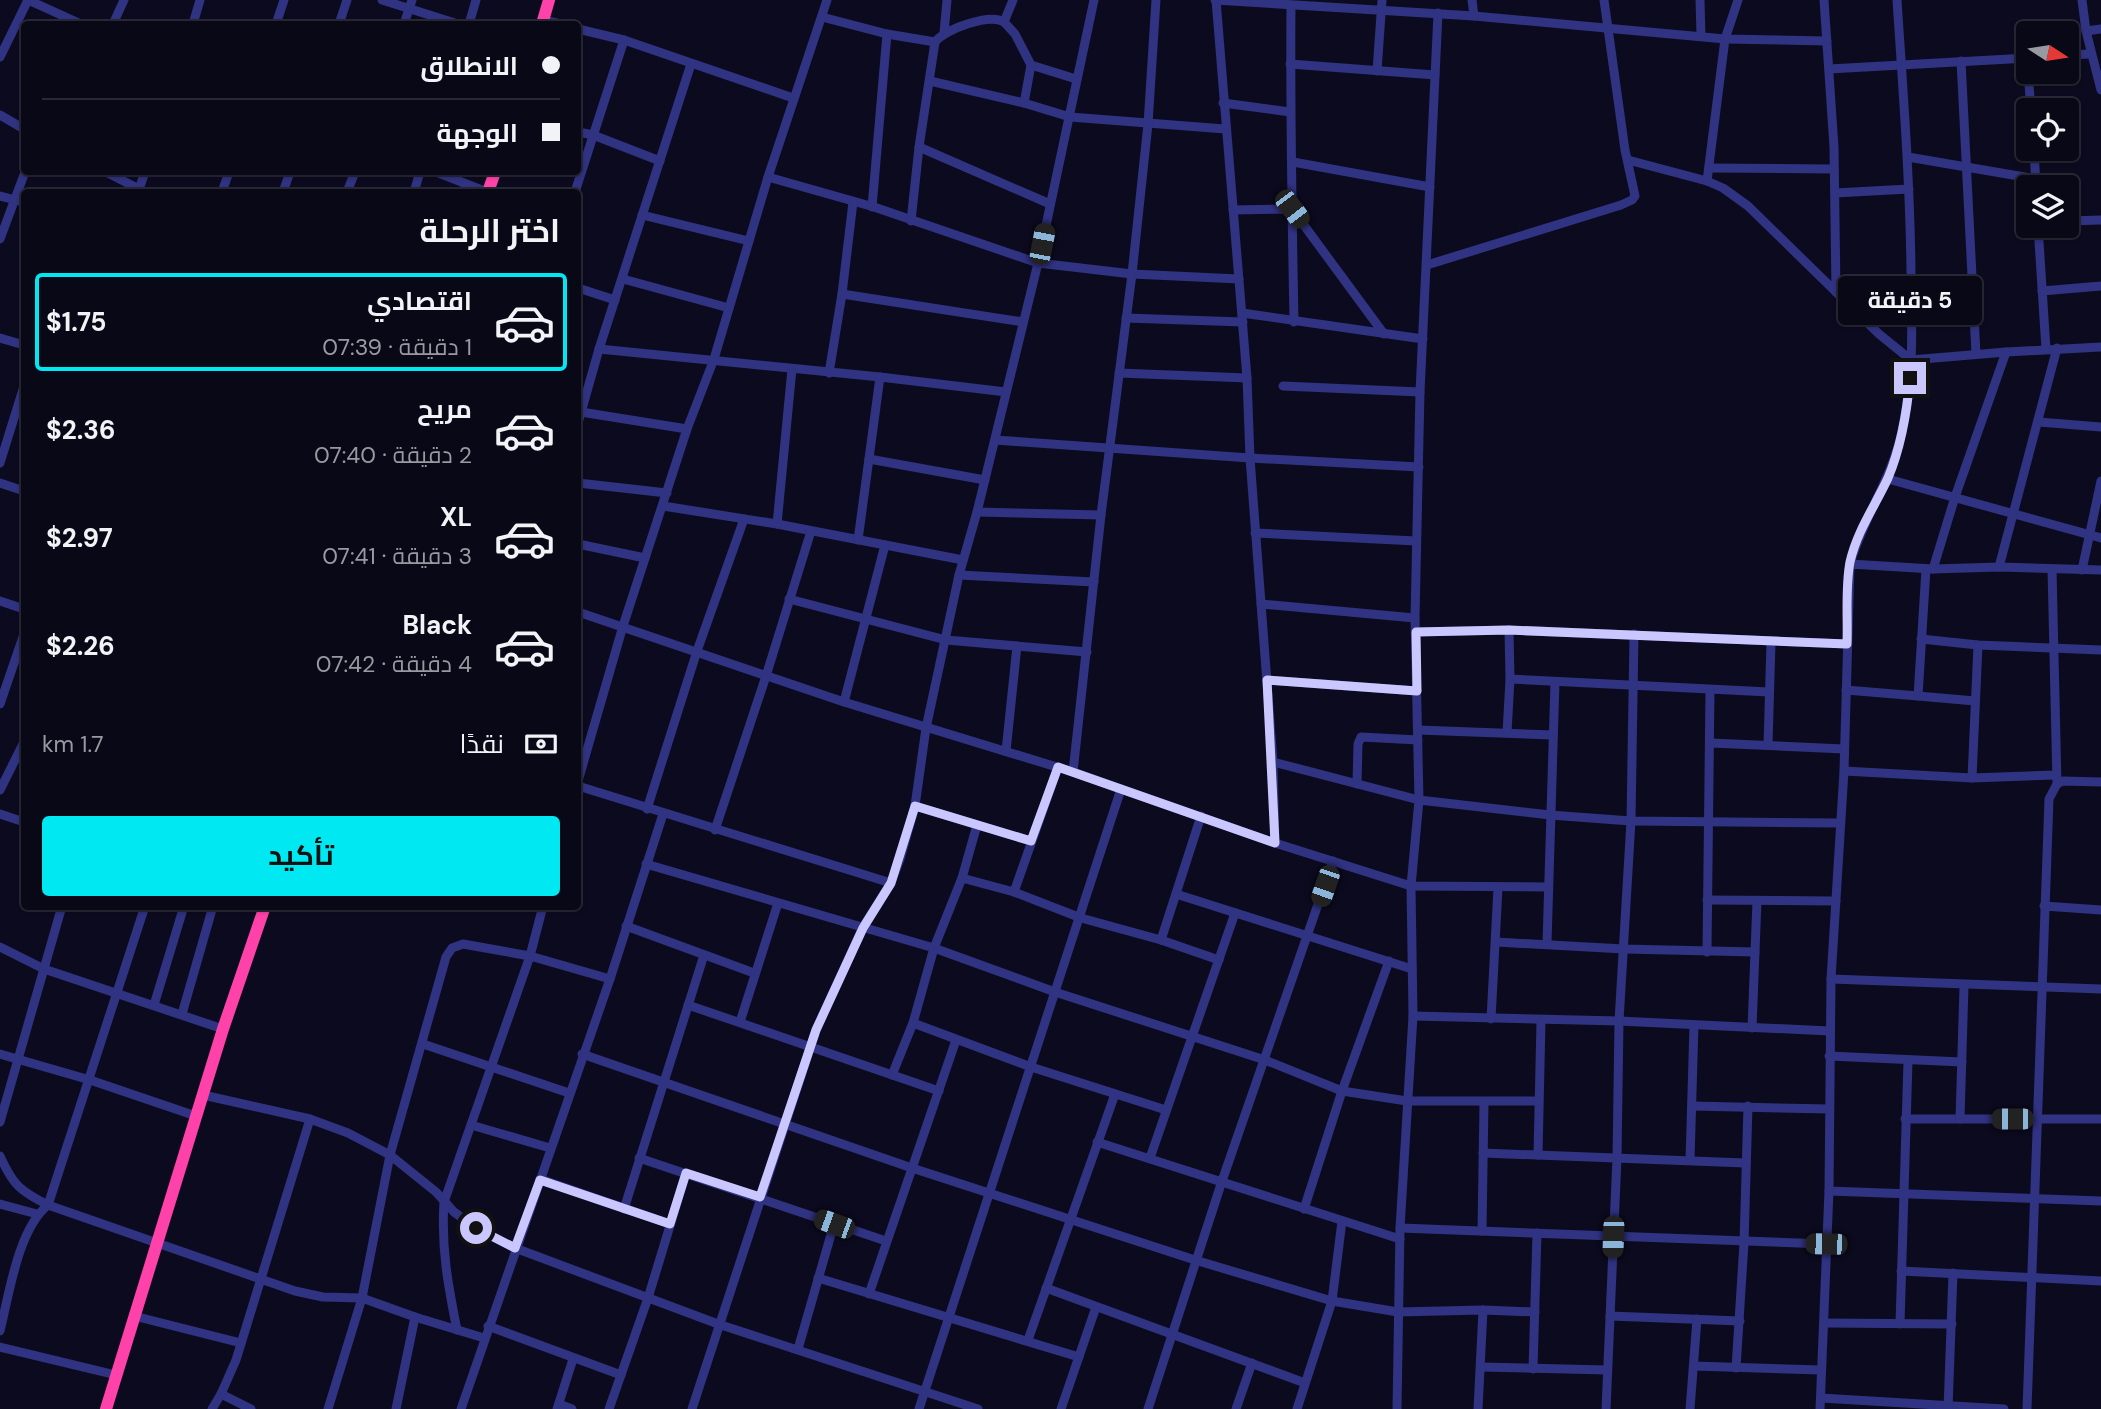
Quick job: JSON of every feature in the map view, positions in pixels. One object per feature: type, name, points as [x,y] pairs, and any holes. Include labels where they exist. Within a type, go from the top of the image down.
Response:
[{"type":"highway","points":[[542,21],[549,0]]},
{"type":"highway","points":[[106,1409],[223,1029],[264,910]]},
{"type":"street","points":[[0,57],[28,0],[74,21]]},
{"type":"street","points":[[114,21],[124,0]]},
{"type":"street","points":[[194,21],[200,0]]},
{"type":"street","points":[[277,21],[284,0]]},
{"type":"street","points":[[340,21],[347,0]]},
{"type":"street","points":[[382,0],[411,4],[451,21]]},
{"type":"street","points":[[470,21],[476,0]]},
{"type":"street","points":[[581,770],[623,626],[687,429],[714,359],[768,177],[827,0]]},
{"type":"street","points":[[944,33],[947,0]]},
{"type":"street","points":[[1004,22],[1013,0]]},
{"type":"street","points":[[692,1409],[816,1030],[863,928],[891,883],[915,806],[926,728],[959,575],[1038,263],[1094,0]]},
{"type":"street","points":[[1073,772],[1101,515],[1132,274],[1148,124],[1156,0]]},
{"type":"street","points":[[1275,843],[1273,762],[1255,533],[1247,378],[1215,0],[1291,6],[1309,3],[1381,5],[1438,13],[1725,38],[1827,41]]},
{"type":"street","points":[[1472,0],[1474,16]]},
{"type":"street","points":[[1427,265],[1632,200],[1635,190],[1604,0]]},
{"type":"street","points":[[1700,0],[1701,36]]},
{"type":"street","points":[[1707,181],[1725,38],[1738,0]]},
{"type":"street","points":[[1824,0],[1835,193],[1836,292]]},
{"type":"street","points":[[1820,1409],[1829,1191],[1831,979],[1844,771],[1850,564],[1867,517],[1888,479],[1909,396],[1912,360],[1908,157],[1897,0]]},
{"type":"street","points":[[2082,0],[2086,32],[2101,90]]},
{"type":"street","points":[[405,21],[411,4]]},
{"type":"street","points":[[1377,71],[1381,5]]},
{"type":"street","points":[[1291,6],[1294,322]]},
{"type":"street","points":[[1397,1409],[1400,1228],[1413,1016],[1411,886],[1419,800],[1415,618],[1420,392],[1438,13]]},
{"type":"street","points":[[822,17],[887,34],[935,42]]},
{"type":"street","points":[[911,220],[935,42],[944,33],[991,19],[1004,22],[1015,33],[1031,65],[1024,103]]},
{"type":"street","points":[[2086,32],[2101,29]]},
{"type":"street","points":[[581,30],[624,40],[793,98]]},
{"type":"street","points":[[872,207],[887,34]]},
{"type":"street","points":[[581,173],[624,40]]},
{"type":"street","points":[[2079,54],[2091,54]]},
{"type":"street","points":[[1829,69],[2016,59]]},
{"type":"street","points":[[1961,61],[1976,354]]},
{"type":"street","points":[[687,429],[581,412],[691,64]]},
{"type":"street","points":[[1290,64],[1435,75]]},
{"type":"street","points":[[1031,65],[1076,79]]},
{"type":"street","points":[[930,81],[1024,103],[1070,117],[1225,129]]},
{"type":"street","points":[[1223,103],[1290,112]]},
{"type":"street","points":[[0,115],[21,127]]},
{"type":"street","points":[[581,133],[660,161]]},
{"type":"street","points":[[919,147],[1050,204]]},
{"type":"street","points":[[1908,157],[2016,178]]},
{"type":"street","points":[[1628,160],[1707,181],[1723,188],[1748,206],[1879,334],[1912,360],[2101,347]]},
{"type":"street","points":[[1293,162],[1430,187]]},
{"type":"street","points":[[1709,168],[1834,169]]},
{"type":"street","points":[[0,239],[24,175]]},
{"type":"street","points":[[111,175],[136,189]]},
{"type":"street","points":[[444,175],[479,189]]},
{"type":"street","points":[[768,177],[872,207],[1038,263],[1132,274],[1239,279]]},
{"type":"street","points":[[1835,193],[1909,189]]},
{"type":"street","points":[[0,196],[21,201]]},
{"type":"street","points":[[829,373],[853,202]]},
{"type":"street","points":[[1233,210],[1292,209]]},
{"type":"street","points":[[1292,209],[1384,334]]},
{"type":"street","points":[[642,215],[749,241]]},
{"type":"street","points":[[2079,221],[2101,220]]},
{"type":"street","points":[[2039,238],[2046,349]]},
{"type":"street","points":[[622,279],[730,308]]},
{"type":"street","points":[[2042,291],[2101,286]]},
{"type":"street","points":[[581,289],[615,300]]},
{"type":"street","points":[[842,294],[1023,322]]},
{"type":"street","points":[[1126,318],[1242,318],[1294,322],[1423,340]]},
{"type":"street","points":[[0,338],[21,344]]},
{"type":"street","points":[[1999,567],[2057,348]]},
{"type":"street","points":[[599,349],[714,359],[1006,392]]},
{"type":"street","points":[[1918,696],[1921,639],[1930,569],[2006,352]]},
{"type":"street","points":[[777,524],[792,369]]},
{"type":"street","points":[[1119,373],[1247,378]]},
{"type":"street","points":[[858,540],[880,377]]},
{"type":"street","points":[[1283,386],[1420,392]]},
{"type":"street","points":[[0,463],[21,396]]},
{"type":"street","points":[[2039,422],[2101,427]]},
{"type":"street","points":[[995,440],[1419,467]]},
{"type":"street","points":[[869,459],[985,480]]},
{"type":"street","points":[[1888,479],[2101,537]]},
{"type":"street","points":[[2082,570],[2101,481]]},
{"type":"street","points":[[0,483],[21,490]]},
{"type":"street","points":[[581,483],[667,493]]},
{"type":"street","points":[[663,506],[777,524],[963,560]]},
{"type":"street","points":[[977,512],[1101,515]]},
{"type":"street","points":[[647,809],[697,651],[744,519]]},
{"type":"street","points":[[715,830],[811,531]]},
{"type":"street","points":[[1255,533],[1416,541]]},
{"type":"street","points":[[581,545],[645,558]]},
{"type":"street","points":[[844,702],[885,545]]},
{"type":"street","points":[[1850,564],[1930,569],[1999,567],[2101,570]]},
{"type":"street","points":[[2027,1409],[2044,906],[2049,799],[2056,779],[2052,569]]},
{"type":"street","points":[[959,575],[1094,582]]},
{"type":"street","points":[[789,599],[946,640],[1087,652]]},
{"type":"street","points":[[0,601],[21,608]]},
{"type":"street","points":[[1261,604],[1415,618]]},
{"type":"street","points":[[581,613],[844,702],[1058,767],[1275,843],[1411,886],[1548,887]]},
{"type":"street","points":[[1416,632],[1509,630],[1847,644]]},
{"type":"street","points":[[1507,733],[1509,630]]},
{"type":"street","points":[[1606,1409],[1617,1158],[1619,1021],[1631,821],[1634,634]]},
{"type":"street","points":[[1921,639],[1978,645],[2101,650]]},
{"type":"street","points":[[1768,745],[1771,642]]},
{"type":"street","points":[[0,704],[21,643]]},
{"type":"street","points":[[1972,778],[1978,645]]},
{"type":"street","points":[[1006,751],[1017,646]]},
{"type":"street","points":[[1267,680],[1417,691]]},
{"type":"street","points":[[1510,680],[1769,692]]},
{"type":"street","points":[[1546,943],[1555,682]]},
{"type":"street","points":[[1707,952],[1710,690]]},
{"type":"street","points":[[1846,690],[1975,701]]},
{"type":"street","points":[[1357,784],[1357,744],[1361,737],[1507,733],[1553,735]]},
{"type":"street","points":[[1711,743],[1844,749]]},
{"type":"street","points":[[0,790],[21,748]]},
{"type":"street","points":[[1273,762],[1419,800],[1550,815],[1631,821],[1840,822]]},
{"type":"street","points":[[1014,892],[1058,767]]},
{"type":"street","points":[[1844,771],[2101,782]]},
{"type":"street","points":[[581,787],[891,883]]},
{"type":"street","points":[[919,1409],[1121,789]]},
{"type":"street","points":[[915,806],[1031,841]]},
{"type":"street","points":[[0,814],[21,821]]},
{"type":"street","points":[[461,1409],[610,979],[663,814]]},
{"type":"street","points":[[1161,940],[1201,816]]},
{"type":"street","points":[[892,1076],[914,1023],[934,948],[962,878],[977,825]]},
{"type":"street","points":[[1148,1409],[1195,1259],[1334,861]]},
{"type":"street","points":[[646,864],[934,948],[1055,992],[1265,1060],[1342,1091],[1408,1101],[1538,1101]]},
{"type":"street","points":[[962,878],[1014,892],[1081,918],[1161,940],[1219,960]]},
{"type":"street","points":[[1491,1019],[1498,888]]},
{"type":"street","points":[[1176,894],[1412,969]]},
{"type":"street","points":[[1707,900],[1836,901]]},
{"type":"street","points":[[1752,1028],[1757,901]]},
{"type":"street","points":[[740,1022],[778,903]]},
{"type":"street","points":[[2044,906],[2101,911]]},
{"type":"street","points":[[0,1122],[2,1102],[18,1059],[61,910]]},
{"type":"street","points":[[0,1331],[30,1225],[47,1205],[144,910]]},
{"type":"street","points":[[154,1005],[183,910]]},
{"type":"street","points":[[182,1014],[212,910]]},
{"type":"street","points":[[457,1330],[444,1268],[444,1202],[530,956],[542,910]]},
{"type":"street","points":[[1150,1158],[1235,913]]},
{"type":"street","points":[[625,926],[754,973]]},
{"type":"street","points":[[1496,942],[1755,952]]},
{"type":"street","points":[[328,1409],[362,1298],[390,1155],[446,957],[452,948],[463,944],[530,956],[610,979]]},
{"type":"street","points":[[0,947],[44,969],[223,1029]]},
{"type":"street","points":[[624,1209],[704,955]]},
{"type":"street","points":[[1304,1209],[1342,1091],[1389,961]]},
{"type":"street","points":[[1831,979],[2101,989]]},
{"type":"street","points":[[1960,1119],[1964,986]]},
{"type":"street","points":[[688,1005],[939,1091]]},
{"type":"street","points":[[1413,1016],[1619,1021],[1830,1031]]},
{"type":"street","points":[[1538,1155],[1541,1021]]},
{"type":"street","points":[[914,1023],[1031,1067],[1166,1110]]},
{"type":"street","points":[[1690,1160],[1694,1025]]},
{"type":"street","points":[[869,1294],[956,1040]]},
{"type":"street","points":[[423,1044],[569,1093]]},
{"type":"street","points":[[0,1054],[90,1080],[196,1116]]},
{"type":"street","points":[[582,1054],[912,1168],[1332,1301],[1398,1312],[1535,1312]]},
{"type":"street","points":[[1829,1056],[1962,1062]]},
{"type":"street","points":[[1900,1324],[1908,1061]]},
{"type":"street","points":[[1028,1340],[1115,1094]]},
{"type":"street","points":[[203,1095],[310,1119],[348,1133],[390,1155],[436,1192],[454,1212],[476,1228],[515,1248],[718,1324],[978,1409]]},
{"type":"street","points":[[1482,1231],[1484,1102]]},
{"type":"street","points":[[1692,1106],[1829,1109]]},
{"type":"street","points":[[1736,1367],[1744,1243],[1748,1106]]},
{"type":"street","points":[[212,1409],[221,1394],[241,1343],[310,1119]]},
{"type":"street","points":[[1905,1119],[2101,1119]]},
{"type":"street","points":[[471,1125],[551,1148]]},
{"type":"street","points":[[1097,1142],[1400,1240]]},
{"type":"street","points":[[1483,1153],[1745,1163]]},
{"type":"street","points":[[0,1156],[10,1180],[27,1195],[47,1205],[295,1292],[323,1297],[362,1298],[484,1338]]},
{"type":"street","points":[[639,1158],[886,1241]]},
{"type":"street","points":[[610,1409],[648,1298],[686,1173]]},
{"type":"street","points":[[540,1180],[670,1224]]},
{"type":"street","points":[[1829,1191],[2101,1201]]},
{"type":"street","points":[[0,1204],[37,1214]]},
{"type":"street","points":[[1297,1409],[1332,1301],[1342,1221]]},
{"type":"street","points":[[798,1349],[834,1224]]},
{"type":"street","points":[[1400,1228],[1826,1244]]},
{"type":"street","points":[[1533,1369],[1537,1233]]},
{"type":"street","points":[[1901,1271],[2101,1281]]},
{"type":"street","points":[[1948,1408],[1953,1273]]},
{"type":"street","points":[[818,1278],[1079,1357]]},
{"type":"street","points":[[1046,1288],[1305,1383]]},
{"type":"street","points":[[1061,1409],[1096,1307]]},
{"type":"street","points":[[1478,1409],[1483,1310]]},
{"type":"street","points":[[134,1316],[241,1343]]},
{"type":"street","points":[[1611,1316],[1740,1321]]},
{"type":"street","points":[[396,1409],[415,1317]]},
{"type":"street","points":[[1690,1409],[1697,1319]]},
{"type":"street","points":[[1824,1323],[1952,1324]]},
{"type":"street","points":[[488,1326],[621,1375]]},
{"type":"street","points":[[0,1347],[116,1375]]},
{"type":"street","points":[[572,1409],[558,1406],[573,1359]]},
{"type":"street","points":[[1236,1409],[1252,1363]]},
{"type":"street","points":[[1695,1366],[1821,1370]]},
{"type":"street","points":[[1481,1367],[1607,1370]]},
{"type":"street","points":[[221,1394],[251,1409]]},
{"type":"street","points":[[1821,1398],[1948,1408],[2004,1409]]},
{"type":"route","points":[[476,1228],[515,1248],[540,1180],[670,1224],[686,1173],[760,1197],[816,1030],[863,928],[891,883],[915,806],[1031,841],[1058,767],[1275,843],[1267,680],[1417,691],[1416,632],[1509,630],[1847,644],[1850,564],[1867,517],[1888,479],[1896,456],[1909,396],[1910,378]]}]
